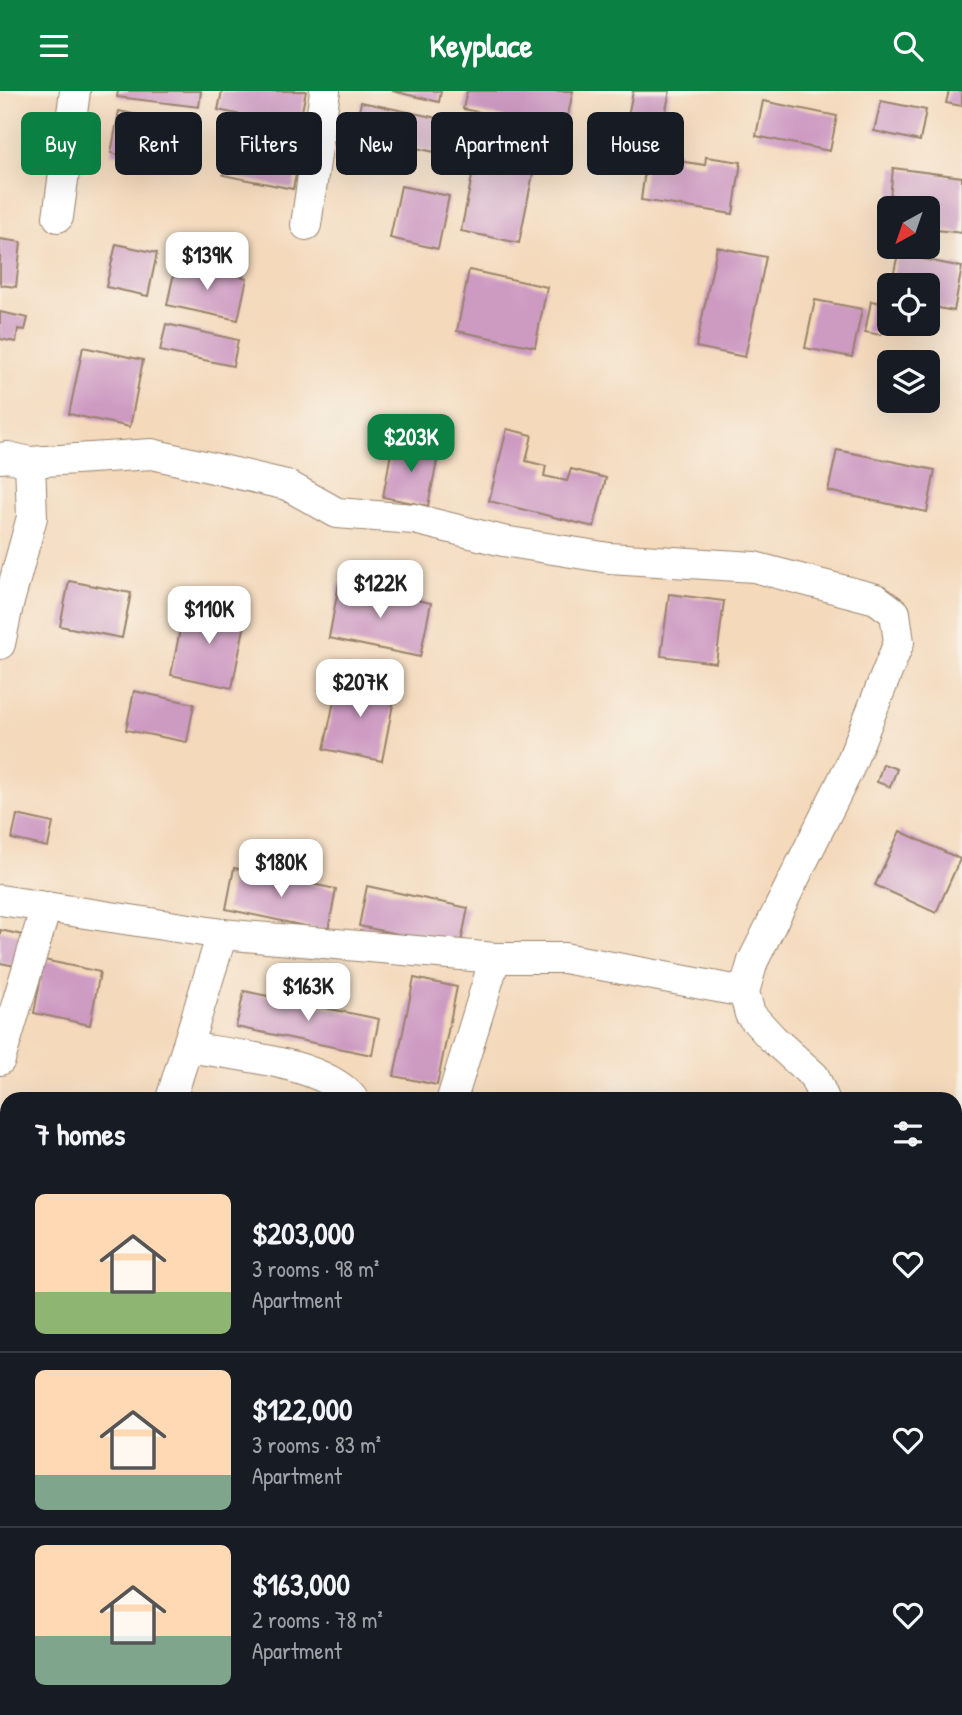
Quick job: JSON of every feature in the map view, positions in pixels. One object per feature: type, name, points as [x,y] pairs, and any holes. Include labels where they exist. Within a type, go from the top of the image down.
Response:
[{"type":"street","points":[[58,217],[75,91]]},
{"type":"street","points":[[306,225],[325,91]]},
{"type":"street","points":[[0,458],[30,462],[152,454],[287,485],[337,513],[414,519],[503,541],[610,558],[754,567],[876,599],[895,613],[899,642],[849,768],[753,961],[744,992],[750,1014],[814,1076],[821,1092]]},
{"type":"street","points":[[0,644],[32,517],[30,462]]},
{"type":"street","points":[[0,900],[222,934],[495,958],[564,958],[744,992]]},
{"type":"street","points":[[0,1060],[46,907]]},
{"type":"street","points":[[173,1092],[222,934]]},
{"type":"street","points":[[455,1092],[495,958]]},
{"type":"street","points":[[187,1047],[294,1065],[347,1092]]},
{"type":"building","points":[[118,91],[201,91],[199,107],[117,97]]},
{"type":"building","points":[[222,91],[306,91],[302,112],[218,110]]},
{"type":"building","points":[[392,91],[441,91],[439,102]]},
{"type":"building","points":[[467,91],[573,91],[569,112],[478,112],[463,109]]},
{"type":"building","points":[[633,91],[670,91],[666,112],[629,112]]},
{"type":"building","points":[[949,91],[962,91],[962,106],[946,103]]},
{"type":"building","points":[[763,101],[837,116],[830,151],[756,136]]},
{"type":"building","points":[[881,101],[926,110],[920,141],[874,131]]},
{"type":"building","points":[[361,102],[408,112],[359,112]]},
{"type":"building","points":[[417,114],[431,117],[431,151],[417,148]]},
{"type":"building","points":[[115,132],[115,154],[111,153]]},
{"type":"building","points":[[706,157],[741,162],[733,214],[641,200],[644,175],[684,175],[684,162],[705,165]]},
{"type":"building","points":[[893,168],[962,177],[962,233],[940,230],[940,196],[890,196]]},
{"type":"building","points":[[223,175],[296,175],[293,189]]},
{"type":"building","points":[[472,175],[533,175],[519,243],[461,231]]},
{"type":"building","points":[[401,186],[449,196],[438,249],[390,238]]},
{"type":"building","points":[[0,239],[21,242],[16,287],[0,285]]},
{"type":"building","points":[[116,244],[157,253],[148,296],[106,287]]},
{"type":"building","points":[[717,247],[766,257],[745,357],[696,347]]},
{"type":"building","points":[[897,259],[923,259],[962,267],[954,311],[940,308],[940,273],[894,273]]},
{"type":"building","points":[[176,263],[247,278],[238,320],[167,305]]},
{"type":"building","points":[[469,270],[547,287],[535,347],[457,331]]},
{"type":"building","points":[[815,300],[862,309],[852,357],[805,348]]},
{"type":"building","points":[[871,301],[877,302],[877,334],[865,332]]},
{"type":"building","points":[[0,312],[28,318],[25,330],[18,329],[16,342],[0,339]]},
{"type":"building","points":[[166,324],[238,340],[233,366],[160,351]]},
{"type":"building","points":[[83,347],[143,360],[130,427],[69,414]]},
{"type":"building","points":[[507,429],[532,435],[526,461],[546,466],[544,476],[567,481],[571,469],[606,478],[594,527],[489,501]]},
{"type":"building","points":[[393,442],[439,451],[428,506],[383,497]]},
{"type":"building","points":[[837,450],[935,470],[927,512],[828,491]]},
{"type":"building","points":[[69,581],[131,593],[122,638],[60,626]]},
{"type":"building","points":[[339,584],[431,603],[420,657],[329,638]]},
{"type":"building","points":[[669,594],[724,601],[716,663],[661,656]]},
{"type":"building","points":[[185,605],[246,618],[232,688],[171,675]]},
{"type":"building","points":[[339,677],[396,689],[382,761],[324,749]]},
{"type":"building","points":[[134,691],[194,704],[187,742],[126,730]]},
{"type":"building","points":[[883,764],[897,769],[890,787],[877,782]]},
{"type":"building","points":[[17,815],[53,823],[48,847],[12,839]]},
{"type":"building","points":[[900,831],[960,859],[936,913],[875,885]]},
{"type":"building","points":[[234,868],[336,889],[328,931],[226,909]]},
{"type":"building","points":[[367,886],[468,908],[460,947],[359,926]]},
{"type":"building","points":[[0,930],[27,936],[21,967],[0,963]]},
{"type":"building","points":[[44,960],[100,972],[90,1025],[34,1013]]},
{"type":"building","points":[[414,978],[457,987],[437,1085],[394,1076]]},
{"type":"building","points":[[244,991],[379,1019],[372,1055],[236,1027]]}]
